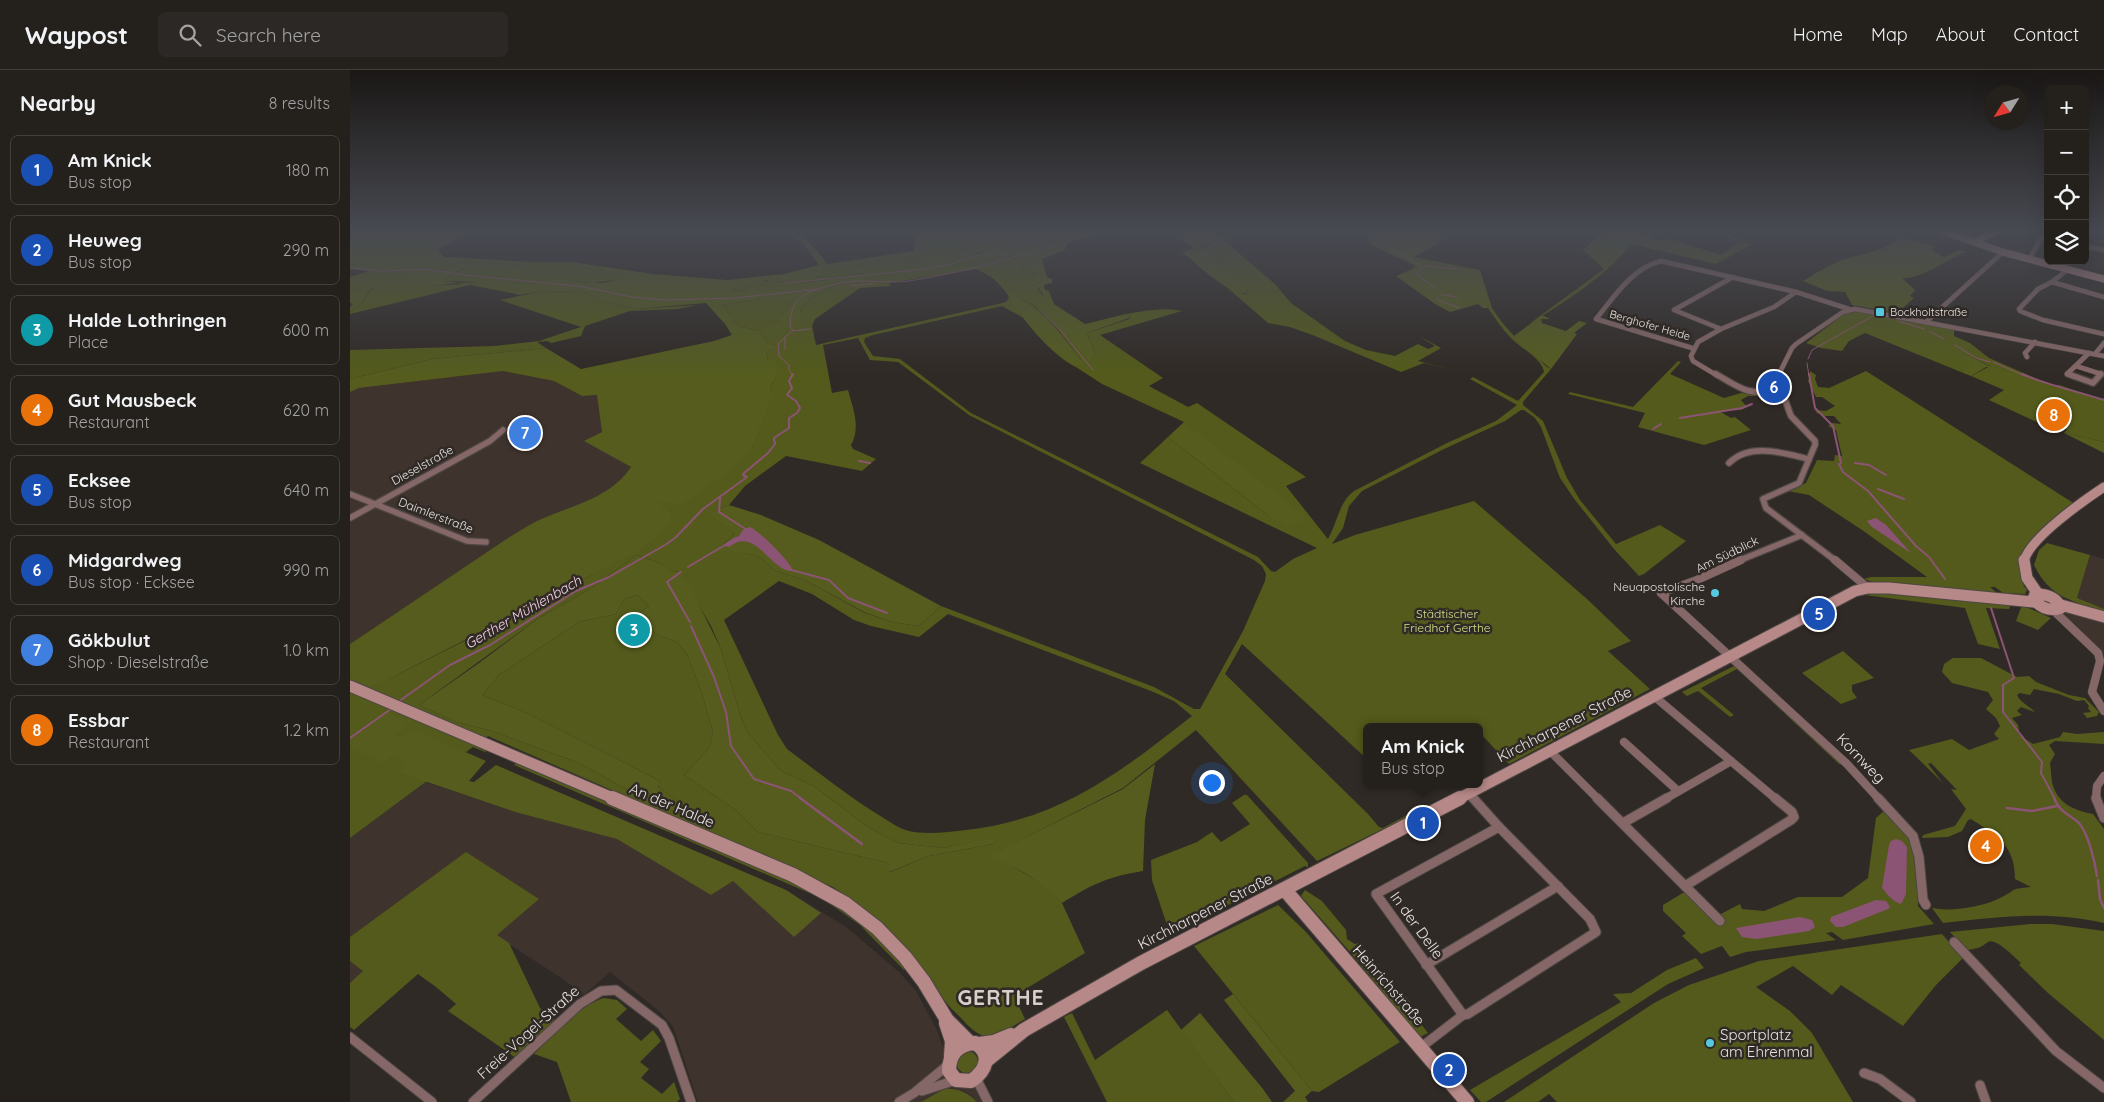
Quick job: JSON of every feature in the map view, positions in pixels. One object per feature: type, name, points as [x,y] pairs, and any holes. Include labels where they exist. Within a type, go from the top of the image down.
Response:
[{"type":"street","name":"Berghofer Heide","points":[[1632,278],[1596,319],[1692,348],[1702,337],[1774,307],[1796,292]]},
{"type":"street","points":[[1721,328],[1670,312],[1730,278]]},
{"type":"street","points":[[1737,278],[1796,292],[1852,309],[2104,356]]},
{"type":"street","points":[[1926,322],[1974,278]]},
{"type":"street","points":[[2057,278],[2045,284],[2033,294],[2019,309],[2020,311],[2042,320],[2104,334]]},
{"type":"street","points":[[2052,282],[2104,297]]},
{"type":"street","points":[[1852,309],[1805,337],[1792,348],[1777,378],[1780,391],[1791,416],[1814,441],[1815,445],[1799,483],[1770,495],[1763,499],[1763,503],[1766,508],[1857,577],[1868,588]]},
{"type":"street","points":[[2027,358],[2025,353],[2035,342]]},
{"type":"street","points":[[2076,366],[2101,374],[2093,383],[2067,374],[2076,366],[2104,343]]},
{"type":"street","points":[[1692,348],[1690,356],[1694,362],[1740,390],[1758,394],[1780,391]]},
{"type":"street","name":"Dieselstraße","points":[[350,518],[490,441],[503,430]]},
{"type":"street","points":[[1729,462],[1736,456],[1763,450],[1774,450],[1809,459]]},
{"type":"street","points":[[2036,598],[2025,572],[2026,555],[2047,533],[2104,487]]},
{"type":"street","name":"Daimlerstraße","points":[[350,494],[467,541],[486,542]]},
{"type":"street","name":"Am Südblick","points":[[1661,593],[1686,586],[1776,543],[1802,535]]},
{"type":"street","name":"Kirchharpener Straße","points":[[1483,786],[1732,657],[1854,591],[1868,588],[2036,598],[2052,597],[2057,608],[2104,617]]},
{"type":"street","name":"Kornweg","points":[[1661,593],[1847,764],[1913,836],[1919,857],[1923,900],[1926,906]]},
{"type":"street","points":[[2057,608],[2098,653],[2099,663],[2092,692],[2104,711]]},
{"type":"street","name":"An der Halde","points":[[350,686],[793,875],[838,898],[875,926],[902,952],[918,972],[956,1031],[974,1043]]},
{"type":"street","points":[[1655,697],[1792,812],[1794,817],[1685,886]]},
{"type":"street","points":[[1624,742],[1678,791]]},
{"type":"street","points":[[1550,751],[1720,921]]},
{"type":"street","points":[[1623,824],[1731,761]]},
{"type":"street","points":[[2104,776],[2098,781],[2095,790],[2095,798],[2104,818]]},
{"type":"street","name":"Kirchharpener Straße","points":[[987,1060],[1024,1030],[1170,948],[1479,788]]},
{"type":"street","points":[[1420,1048],[1464,1015],[1596,934],[1590,919],[1499,827],[1469,793]]},
{"type":"street","name":"In der Delle","points":[[1464,1015],[1376,894],[1499,827]]},
{"type":"street","points":[[1426,965],[1558,886]]},
{"type":"street","name":"Heinrichstraße","points":[[1285,890],[1467,1102]]},
{"type":"street","points":[[1954,942],[2056,1051],[2104,1088]]},
{"type":"street","name":"Freie-Vogel-Straße","points":[[473,1102],[580,1004],[594,994],[606,990],[619,991],[664,1027],[691,1102]]},
{"type":"street","name":"An der Halde","points":[[942,1010],[952,1041],[950,1060]]},
{"type":"street","name":"Kirchharpener Straße","points":[[974,1043],[994,1042],[1024,1030]]},
{"type":"street","points":[[350,1037],[432,1102]]},
{"type":"street","points":[[899,1102],[914,1093],[950,1060],[960,1046],[974,1043],[986,1053],[987,1060],[984,1070],[976,1078],[965,1082],[956,1080],[914,1093]]},
{"type":"street","points":[[950,1060],[949,1071],[956,1080]]},
{"type":"street","points":[[1864,1073],[1880,1079],[1910,1102]]},
{"type":"street","points":[[976,1078],[988,1102]]},
{"type":"street","points":[[1980,1085],[1986,1102]]},
{"type":"shaded area","points":[[503,371],[554,381],[582,396],[598,395],[602,432],[585,441],[631,467],[624,477],[604,493],[508,538],[350,644],[350,392],[359,388]]},
{"type":"shaded area","points":[[1876,518],[1886,525],[1911,553],[1872,527],[1867,521]]},
{"type":"shaded area","points":[[750,527],[774,547],[791,566],[793,571],[777,565],[755,545],[747,542],[739,542],[729,547],[723,545]]},
{"type":"shaded area","points":[[2090,555],[2104,559],[2104,661],[2099,650],[2061,614],[2064,610],[2078,612],[2077,598]]},
{"type":"shaded area","points":[[426,782],[515,812],[710,858],[786,890],[846,927],[899,972],[916,991],[937,1030],[944,1050],[944,1065],[974,1084],[984,1102],[977,1102],[962,1090],[944,1089],[921,1102],[698,1102],[673,1026],[659,1011],[610,972],[584,995],[563,979],[481,926],[350,1013],[350,838]]},
{"type":"shaded area","points":[[1896,839],[1902,841],[1907,847],[1906,894],[1901,904],[1882,888],[1889,845],[1891,841]]},
{"type":"shaded area","points":[[1876,900],[1886,901],[1890,907],[1843,927],[1836,927],[1830,921],[1831,917]]},
{"type":"shaded area","points":[[1800,917],[1812,920],[1815,927],[1809,931],[1756,939],[1742,937],[1736,928]]},
{"type":"green space","points":[[350,278],[410,278],[434,286],[475,283],[461,281],[442,282],[447,278],[620,278],[593,283],[566,280],[540,281],[511,293],[470,285],[350,314],[360,305],[374,286],[350,291]]},
{"type":"green space","points":[[407,278],[447,278],[443,282],[477,283],[470,285],[457,283],[434,286],[419,284]]},
{"type":"green space","points":[[619,278],[727,280],[805,278],[768,283],[767,280],[731,289],[732,292],[762,285],[771,287],[784,283],[839,278],[867,278],[870,282],[842,283],[824,290],[801,308],[802,318],[776,332],[774,325],[795,299],[760,299],[722,305],[739,326],[760,331],[767,343],[777,346],[766,352],[768,360],[776,361],[777,375],[770,388],[773,395],[752,449],[733,469],[683,504],[658,502],[672,514],[670,524],[651,542],[636,552],[391,678],[366,688],[350,680],[350,644],[528,526],[600,495],[622,478],[631,467],[584,441],[602,432],[597,395],[582,396],[554,381],[503,371],[359,388],[350,392],[350,379],[432,359],[546,348],[581,369],[714,341],[732,335],[725,324],[706,303],[636,309],[605,301],[584,292],[542,291],[519,295],[511,293],[543,281],[558,280],[604,283]]},
{"type":"green space","points":[[800,278],[839,278],[789,283],[771,287],[762,285],[731,292],[731,289],[762,281],[780,282]]},
{"type":"green space","name":"Städtischer Friedhof Gerthe","points":[[867,278],[919,278],[889,283],[891,286],[860,288],[815,319],[812,326],[816,345],[998,304],[1006,302],[1009,297],[1027,320],[1002,306],[873,335],[865,338],[864,342],[873,356],[900,359],[971,413],[1258,557],[1271,571],[1275,572],[1293,559],[1317,548],[1140,463],[1168,437],[1270,517],[1184,422],[1102,384],[1076,367],[1083,363],[1063,335],[1047,317],[1019,298],[1017,289],[1006,292],[993,278],[1040,278],[1041,281],[1039,284],[1026,287],[1037,287],[1066,334],[1090,361],[1095,354],[1087,333],[1129,319],[1131,316],[1126,314],[1161,309],[1182,311],[1100,335],[1163,378],[1149,386],[1188,407],[1197,403],[1306,477],[1286,486],[1328,539],[1345,501],[1354,491],[1447,443],[1496,421],[1517,405],[1470,379],[1473,377],[1518,401],[1544,372],[1539,362],[1505,331],[1488,308],[1492,308],[1512,334],[1551,369],[1523,402],[1523,405],[1543,421],[1567,478],[1580,500],[1616,544],[1660,525],[1686,541],[1639,576],[1614,549],[1575,500],[1560,478],[1541,427],[1535,418],[1521,410],[1505,421],[1444,449],[1362,491],[1349,506],[1343,528],[1332,544],[1355,535],[1474,501],[1587,599],[1631,641],[1608,651],[1650,689],[1509,764],[1483,736],[1483,723],[1363,723],[1363,755],[1242,644],[1225,674],[1379,827],[1383,828],[1418,809],[1420,811],[1317,861],[1196,730],[1123,788],[987,857],[1004,861],[1044,885],[1062,903],[1085,953],[1014,996],[1025,1019],[1007,1030],[991,1036],[982,1035],[971,1028],[945,1001],[909,952],[892,934],[864,909],[833,887],[488,736],[477,744],[488,750],[485,752],[473,747],[350,838],[350,690],[391,678],[547,599],[651,542],[657,502],[752,449],[772,395],[770,388],[777,375],[768,360],[766,352],[776,346],[767,343],[760,331],[739,326],[722,305],[760,299],[795,299],[774,325],[802,311],[801,308],[823,291],[851,282],[869,282]],"holes":[[[858,338],[870,360],[898,362],[969,415],[1254,560],[1262,566],[1266,574],[1265,581],[1243,631],[1200,709],[1194,709],[1154,687],[941,606],[919,626],[892,622],[865,613],[807,581],[774,570],[761,558],[750,554],[718,549],[735,534],[709,514],[729,505],[745,486],[786,456],[862,471],[876,459],[853,449],[851,445],[856,425],[852,404],[848,390],[832,393],[823,345]],[[637,555],[662,564],[668,571],[679,572],[711,626],[721,649],[741,718],[748,733],[780,770],[815,787],[868,827],[898,843],[943,848],[997,838],[993,844],[929,856],[890,872],[888,863],[758,832],[736,810],[684,775],[710,747],[713,732],[702,694],[687,654],[677,642],[656,634],[637,615],[649,606],[637,595],[624,599],[616,614],[579,622],[500,674],[482,695],[529,714],[660,781],[658,787],[687,808],[686,816],[649,802],[579,763],[492,731],[456,722],[419,705],[539,618],[590,589]],[[779,581],[812,594],[854,620],[871,626],[919,637],[948,614],[1151,691],[1174,701],[1192,716],[1114,774],[1060,804],[1031,816],[1000,825],[966,830],[923,833],[902,829],[858,801],[787,749],[778,735],[724,620]]]},
{"type":"green space","points":[[1214,278],[1237,278],[1248,293],[1240,293]]},
{"type":"green space","points":[[1237,278],[1268,278],[1291,303],[1345,341],[1366,350],[1395,356],[1418,344],[1428,349],[1435,346],[1417,335],[1441,348],[1418,361],[1454,370],[1424,363],[1401,372],[1315,336],[1290,327],[1268,323],[1224,285],[1244,294],[1248,293]]},
{"type":"green space","points":[[1399,278],[1483,278],[1492,308],[1483,308],[1478,304],[1450,312],[1435,304]]},
{"type":"green space","points":[[1592,278],[1597,278],[1570,298],[1529,324]]},
{"type":"green space","points":[[1808,278],[1902,278],[1915,290],[1910,296],[1914,298],[1897,313],[1852,305],[1845,292],[1827,291],[1803,281]]},
{"type":"green space","points":[[1034,279],[1052,279],[1052,283],[1044,285],[1045,290],[1049,291],[1054,304],[1085,324],[1126,314],[1131,316],[1087,333],[1095,354],[1090,362],[1041,308],[1038,303],[1043,295],[1038,287],[1025,287],[1039,284],[1041,281]]},
{"type":"green space","points":[[374,285],[360,305],[350,312],[350,307],[353,304],[350,303],[350,291]]},
{"type":"green space","points":[[1017,289],[1019,298],[1029,303],[1047,318],[1084,364],[1076,367],[1066,361],[1036,334],[1006,292]]},
{"type":"green space","points":[[542,291],[584,292],[605,301],[636,309],[698,305],[678,309],[630,311],[585,326],[581,336],[551,343],[547,341],[537,342],[546,348],[432,359],[350,379],[350,350],[494,346],[539,341],[581,327],[500,300]]},
{"type":"green space","points":[[1857,311],[1954,329],[1954,336],[1970,343],[1989,358],[2051,385],[2059,385],[2101,399],[2104,398],[2104,442],[2064,433],[2067,429],[2037,422],[1989,400],[2004,390],[1971,376],[1990,366],[1968,355],[1964,356],[1973,365],[1961,372],[1865,333],[1849,341],[1842,351],[1821,348],[1806,343],[1844,314]]},
{"type":"green space","points":[[1542,315],[1550,319],[1541,319],[1542,323],[1566,331],[1579,321],[1587,323],[1574,333],[1577,334],[1551,369],[1518,342],[1514,336]]},
{"type":"green space","points":[[1968,355],[1991,367],[1986,367],[1971,376],[1961,372],[1972,365],[1963,356]]},
{"type":"green space","points":[[1678,361],[1681,362],[1670,374],[1724,398],[1741,393],[1764,394],[1764,396],[1748,396],[1741,400],[1747,407],[1741,410],[1719,411],[1731,418],[1735,417],[1751,430],[1704,445],[1638,427],[1645,413],[1568,394],[1570,392],[1633,407]]},
{"type":"green space","points":[[1810,371],[1816,375],[1815,379],[1818,387],[1829,388],[1866,371],[2075,504],[2022,555],[2019,567],[2026,585],[2023,585],[2027,590],[2025,594],[2003,593],[1995,587],[1990,587],[1997,593],[1875,583],[1864,579],[1871,577],[1927,577],[1865,532],[1809,495],[1788,491],[1806,483],[1817,460],[1834,461],[1835,455],[1842,456],[1836,430],[1828,426],[1832,423],[1841,424],[1834,416],[1825,416],[1817,413],[1815,410],[1826,411],[1835,406],[1822,397],[1816,397],[1808,381]]},
{"type":"green space","points":[[1184,422],[1308,518],[1288,528],[1270,517],[1168,437]]},
{"type":"green space","points":[[2064,433],[2104,442],[2104,453]]},
{"type":"green space","points":[[729,505],[761,515],[819,540],[941,606],[919,626],[892,622],[866,613],[807,581],[774,570],[761,558],[750,554],[717,550],[735,534],[708,514]]},
{"type":"green space","points":[[2047,543],[2090,555],[2077,598],[2104,609],[2104,612],[2072,601],[2047,585],[2034,565],[2039,550]]},
{"type":"green space","points":[[637,555],[662,564],[669,571],[679,572],[686,579],[721,649],[741,718],[748,733],[780,770],[815,787],[868,827],[898,843],[943,848],[998,837],[993,844],[929,856],[889,872],[888,863],[758,832],[736,810],[684,775],[710,747],[713,732],[702,694],[687,654],[677,642],[656,634],[637,615],[649,606],[637,595],[624,599],[616,614],[579,622],[500,674],[482,695],[529,714],[660,781],[658,787],[687,808],[686,816],[649,802],[579,763],[492,731],[456,722],[419,705],[539,618],[590,589]]},
{"type":"green space","points":[[1877,592],[2011,604],[2009,609],[1986,608],[2000,649],[1978,644],[1965,608],[1865,595]]},
{"type":"green space","points":[[2022,605],[2051,618],[2038,630],[2016,621]]},
{"type":"green space","points":[[1843,651],[1874,678],[1852,685],[1852,691],[1857,698],[1841,704],[1802,673]]},
{"type":"green space","points":[[1953,658],[1981,658],[2017,677],[2029,676],[2036,682],[2069,695],[2085,698],[2099,712],[2097,716],[2087,718],[2083,713],[2091,712],[2084,700],[2077,701],[2059,694],[2034,689],[2030,695],[2020,693],[2017,695],[2035,712],[2021,707],[2017,711],[2022,715],[2012,718],[2018,725],[2019,731],[2017,732],[2033,744],[2060,737],[2063,732],[2077,734],[2104,732],[2104,744],[2055,741],[2049,745],[2055,754],[2050,763],[2054,790],[2067,805],[2093,814],[2104,829],[2104,923],[2064,917],[2024,916],[1943,923],[1932,908],[1958,909],[1977,906],[1995,901],[2015,889],[2031,887],[2015,879],[2012,858],[2003,843],[1971,819],[1968,820],[1962,831],[1948,837],[1922,838],[1923,835],[1955,826],[1966,809],[1951,789],[1957,790],[1931,763],[1928,764],[1943,783],[1909,750],[1952,739],[1969,750],[1999,739],[1994,734],[2000,726],[1996,718],[1986,709],[1993,700],[1988,692],[1952,683],[1942,672],[1944,664]]},
{"type":"green space","points":[[1736,665],[1845,764],[1909,835],[1914,848],[1918,906],[1934,924],[1843,940],[1832,932],[1826,933],[1836,940],[1746,952],[1730,957],[1722,946],[1701,954],[1682,936],[1686,933],[1663,911],[1663,905],[1686,891],[1713,918],[1740,904],[1742,909],[1764,911],[1798,897],[1842,897],[1868,878],[1876,818],[1884,811],[1844,765],[1839,764],[1737,669],[1701,688],[1734,715],[1730,717],[1698,691],[1687,696],[1682,692]]},
{"type":"green space","points":[[385,711],[402,718],[408,724],[395,735],[400,738],[413,729],[486,761],[469,781],[474,782],[496,765],[786,890],[821,913],[794,937],[733,881],[711,895],[617,839],[515,812],[398,772],[408,764],[393,756],[382,763],[350,748],[350,736]]},
{"type":"green space","points":[[517,762],[798,883],[864,923],[907,968],[904,970],[860,925],[823,899],[514,765]]},
{"type":"green space","points":[[1155,764],[1145,820],[1143,871],[1101,882],[1062,903],[1018,869],[986,857],[1123,789]]},
{"type":"green space","points":[[1247,795],[1308,863],[1308,867],[1305,866],[1173,933],[1169,931],[1152,880],[1151,860],[1197,842],[1212,832],[1221,842],[1250,824],[1232,803]]},
{"type":"green space","points":[[466,852],[539,899],[497,935],[509,943],[540,1008],[556,1021],[516,1058],[448,1011],[456,1004],[418,974],[354,1030],[350,1027],[350,983],[363,971],[350,961],[350,937]]},
{"type":"green space","points":[[1305,890],[1322,901],[1346,930],[1347,939],[1355,944],[1359,943],[1367,958],[1378,971],[1408,999],[1415,1010],[1415,1021],[1421,1024],[1428,1033],[1420,1037],[1301,896]]},
{"type":"green space","points":[[1278,905],[1306,932],[1400,1042],[1319,1092],[1312,1091],[1194,946]]},
{"type":"green space","points":[[2030,924],[2052,924],[2104,931],[2104,1040],[2048,993],[2019,965],[2021,963],[1996,942],[1991,941],[1978,948],[1966,950],[1950,932]]},
{"type":"green space","points":[[1942,934],[1963,958],[1936,985],[1903,1026],[1841,985],[1832,995],[1793,966],[1756,987],[1790,1011],[1812,1033],[1853,1102],[1557,1102],[1549,1094],[1538,1102],[1504,1102],[1654,1003],[1689,985],[1759,961]]},
{"type":"green space","points":[[1696,958],[1704,968],[1668,984],[1486,1102],[1481,1102],[1470,1090],[1621,1002],[1613,994],[1631,993],[1667,970]]},
{"type":"green space","points":[[1233,994],[1312,1091],[1305,1097],[1308,1102],[1283,1102],[1295,1091],[1224,1000]]},
{"type":"green space","points":[[604,998],[617,1000],[627,1009],[616,1019],[641,1041],[653,1030],[661,1041],[640,1062],[649,1069],[641,1078],[662,1094],[674,1082],[680,1099],[677,1102],[571,1102],[557,1062],[534,1054],[576,1014],[585,1007]]},
{"type":"green space","points":[[1167,1010],[1234,1102],[1107,1102],[1064,1017],[1072,1013],[1095,1060]]},
{"type":"green space","points":[[1200,1013],[1272,1102],[1234,1102],[1181,1030]]},
{"type":"green space","points":[[967,1051],[975,1054],[978,1062],[975,1070],[967,1073],[959,1070],[956,1062],[959,1054]]},
{"type":"green space","points":[[944,1089],[962,1091],[977,1102],[921,1102]]},
{"type":"waterway","points":[[497,278],[579,286],[632,297],[665,300],[735,298],[818,289]]},
{"type":"waterway","points":[[786,280],[786,283],[835,278]]},
{"type":"waterway","points":[[818,289],[843,283],[864,281],[903,282],[927,278]]},
{"type":"waterway","points":[[1422,278],[1436,289]]},
{"type":"waterway","points":[[851,286],[876,283]]},
{"type":"waterway","name":"Gerther Mühlenbach","points":[[792,375],[789,370],[789,365],[779,356],[778,344],[793,330],[790,327],[791,316],[796,303],[803,296],[818,289]]},
{"type":"waterway","points":[[1442,295],[1457,297]]},
{"type":"waterway","points":[[1438,297],[1438,300],[1459,308]]},
{"type":"waterway","points":[[1039,309],[1061,331],[1093,370]]},
{"type":"waterway","points":[[1808,359],[1812,350],[1873,316]]},
{"type":"waterway","points":[[1886,317],[1891,319]]},
{"type":"waterway","points":[[1898,321],[1924,329]]},
{"type":"waterway","points":[[793,331],[811,329]]},
{"type":"waterway","points":[[1929,331],[1944,339]]},
{"type":"waterway","points":[[785,338],[785,349]]},
{"type":"waterway","points":[[1955,345],[1976,358],[1990,362]]},
{"type":"waterway","points":[[1993,362],[2025,376]]},
{"type":"waterway","points":[[1807,363],[1809,376]]},
{"type":"waterway","points":[[1809,374],[1815,408],[1833,426],[1841,463]]},
{"type":"waterway","points":[[2022,374],[2104,400]]},
{"type":"waterway","name":"Gerther Mühlenbach","points":[[398,702],[450,665],[490,645],[576,591],[609,577],[675,538],[703,509],[747,477],[743,475],[744,473],[768,453],[775,444],[774,438],[789,428],[789,418],[797,413],[800,408],[796,401],[787,395],[792,388],[789,381],[792,375]]},
{"type":"waterway","points":[[1680,418],[1742,408],[1752,404]]},
{"type":"waterway","points":[[1653,429],[1661,424]]},
{"type":"waterway","points":[[859,461],[870,463]]},
{"type":"waterway","points":[[1855,463],[1869,465],[1886,475]]},
{"type":"waterway","points":[[1839,464],[1843,472],[1868,491],[1916,546],[1929,557],[1945,579]]},
{"type":"waterway","points":[[1878,489],[1904,499]]},
{"type":"waterway","points":[[720,498],[719,512],[747,530]]},
{"type":"waterway","points":[[688,567],[725,545]]},
{"type":"waterway","points":[[791,570],[829,580],[848,598],[887,613]]},
{"type":"waterway","points":[[681,572],[667,582],[690,622]]},
{"type":"waterway","points":[[1991,608],[2014,678],[2003,685],[2003,712],[2042,762],[2041,773],[2055,799]]},
{"type":"waterway","points":[[691,626],[714,677],[726,712],[731,746],[754,779],[791,791],[802,799]]},
{"type":"waterway","name":"Gerther Mühlenbach","points":[[350,738],[391,709]]},
{"type":"waterway","points":[[800,798],[862,844]]},
{"type":"waterway","points":[[2054,798],[2061,810],[2079,823],[2082,828],[2091,848],[2097,876]]},
{"type":"waterway","points":[[2007,808],[2032,811],[2057,806]]},
{"type":"waterway","points":[[2098,880],[2100,899],[2104,908]]},
{"type":"place","name":"Bockholtstraße","points":[[1880,312]]},
{"type":"place","name":"Midgardweg","points":[[1774,387]]},
{"type":"place","name":"Essbar","points":[[2054,415]]},
{"type":"place","name":"Gökbulut","points":[[525,433]]},
{"type":"place","name":"Neuapostolische Kirche","points":[[1715,593]]},
{"type":"place","name":"Ecksee","points":[[1819,614]]},
{"type":"place","name":"Halde Lothringen","points":[[634,630]]},
{"type":"place","name":"Am Knick","points":[[1423,823]]},
{"type":"place","name":"Gut Mausbeck","points":[[1986,846]]},
{"type":"place","name":"Sportplatz am Ehrenmal","points":[[1710,1043]]},
{"type":"place","name":"Heuweg","points":[[1449,1070]]},
{"type":"district","name":"GERTHE","points":[[1001,997]]}]
